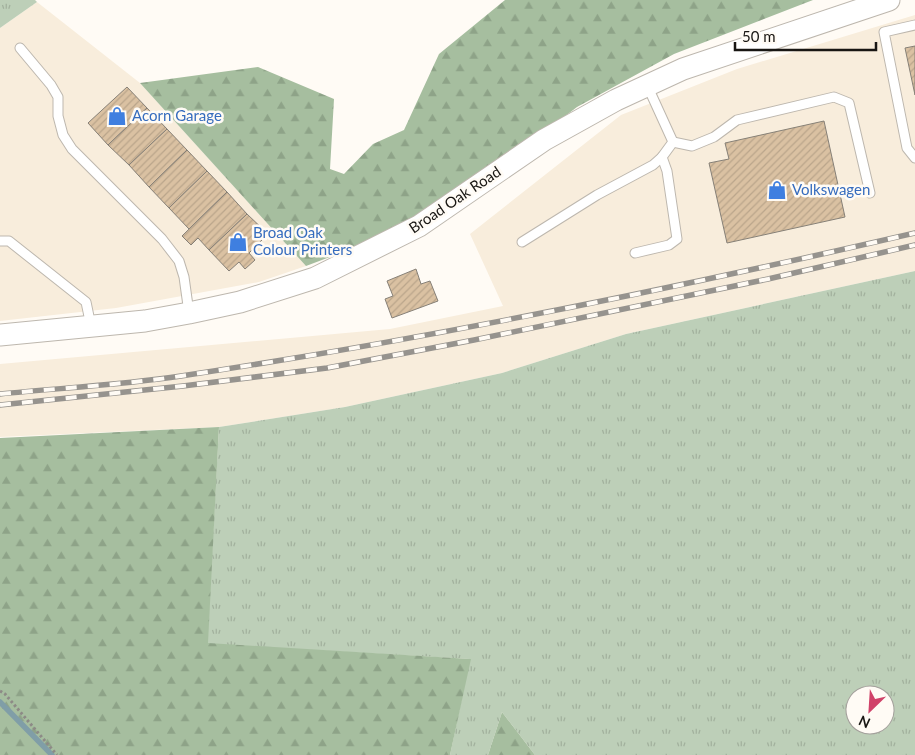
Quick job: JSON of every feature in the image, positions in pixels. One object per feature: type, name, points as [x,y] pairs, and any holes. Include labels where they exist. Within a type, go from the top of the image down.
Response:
[{"type":"street","name":"Broad Oak Road","points":[[0,335],[145,321],[240,302],[315,278],[410,231],[544,140],[646,85],[683,69],[889,0]]},
{"type":"lane","points":[[915,25],[884,32],[907,148],[915,158]]},
{"type":"lane","points":[[20,48],[51,85],[58,97],[58,116],[63,135],[72,149],[162,238],[179,261],[184,277],[189,313]]},
{"type":"lane","points":[[646,85],[673,142]]},
{"type":"lane","points":[[673,142],[692,146],[714,136],[736,120],[834,97],[849,103],[870,192]]},
{"type":"lane","points":[[522,242],[596,195],[653,165],[662,157],[673,142]]},
{"type":"lane","points":[[635,253],[669,245],[677,239],[667,171],[662,157]]},
{"type":"lane","points":[[0,241],[9,241],[86,302],[91,326]]},
{"type":"path","points":[[0,691],[5,694],[57,755]]},
{"type":"shaded area","points":[[37,2],[140,83],[306,266],[259,282],[116,308],[0,321],[0,28]]},
{"type":"shaded area","points":[[915,15],[915,271],[626,334],[502,373],[345,407],[219,427],[0,437],[0,364],[390,329],[503,306],[470,234],[621,115],[737,69]]},
{"type":"green space","points":[[0,0],[35,0],[37,2],[0,28]]},
{"type":"green space","points":[[505,0],[813,0],[674,54],[577,107],[431,219],[306,266],[140,83],[258,67],[334,99],[330,169],[344,174],[373,144],[404,130],[439,54]]},
{"type":"green space","points":[[915,271],[915,755],[535,755],[502,712],[488,755],[450,755],[470,659],[207,644],[219,427],[345,407],[502,373],[626,334]]},
{"type":"green space","points":[[219,427],[208,643],[471,659],[450,755],[0,755],[0,438]]},
{"type":"green space","points":[[502,712],[535,755],[488,755]]},
{"type":"building","points":[[915,46],[915,95],[905,48]]},
{"type":"building","name":"Acorn Garage","points":[[127,87],[147,108],[108,145],[88,123]]},
{"type":"building","points":[[147,108],[167,129],[129,165],[108,145]]},
{"type":"building","name":"Volkswagen","points":[[824,121],[845,217],[727,243],[709,163],[729,159],[725,143]]},
{"type":"building","points":[[167,129],[187,150],[149,187],[129,165]]},
{"type":"building","points":[[187,150],[207,171],[169,208],[149,187]]},
{"type":"building","points":[[207,171],[227,192],[189,229],[169,208]]},
{"type":"building","points":[[227,192],[247,214],[209,250],[198,238],[191,245],[182,236]]},
{"type":"building","name":"Broad Oak Colour Printers","points":[[247,214],[268,234],[249,253],[255,260],[245,269],[239,262],[229,271],[209,250]]},
{"type":"building","points":[[416,269],[421,284],[430,281],[438,301],[392,318],[385,299],[393,296],[387,281]]},
{"type":"waterway","points":[[0,702],[52,755]]},
{"type":"railway","points":[[0,394],[158,379],[366,346],[550,312],[733,274],[915,233]]},
{"type":"railway","points":[[0,405],[183,386],[327,368],[474,340],[768,279],[915,245]]},
{"type":"place","name":"Acorn Garage","points":[[117,116]]},
{"type":"place","name":"Volkswagen","points":[[777,190]]},
{"type":"place","name":"Broad Oak Colour Printers","points":[[238,242]]}]
